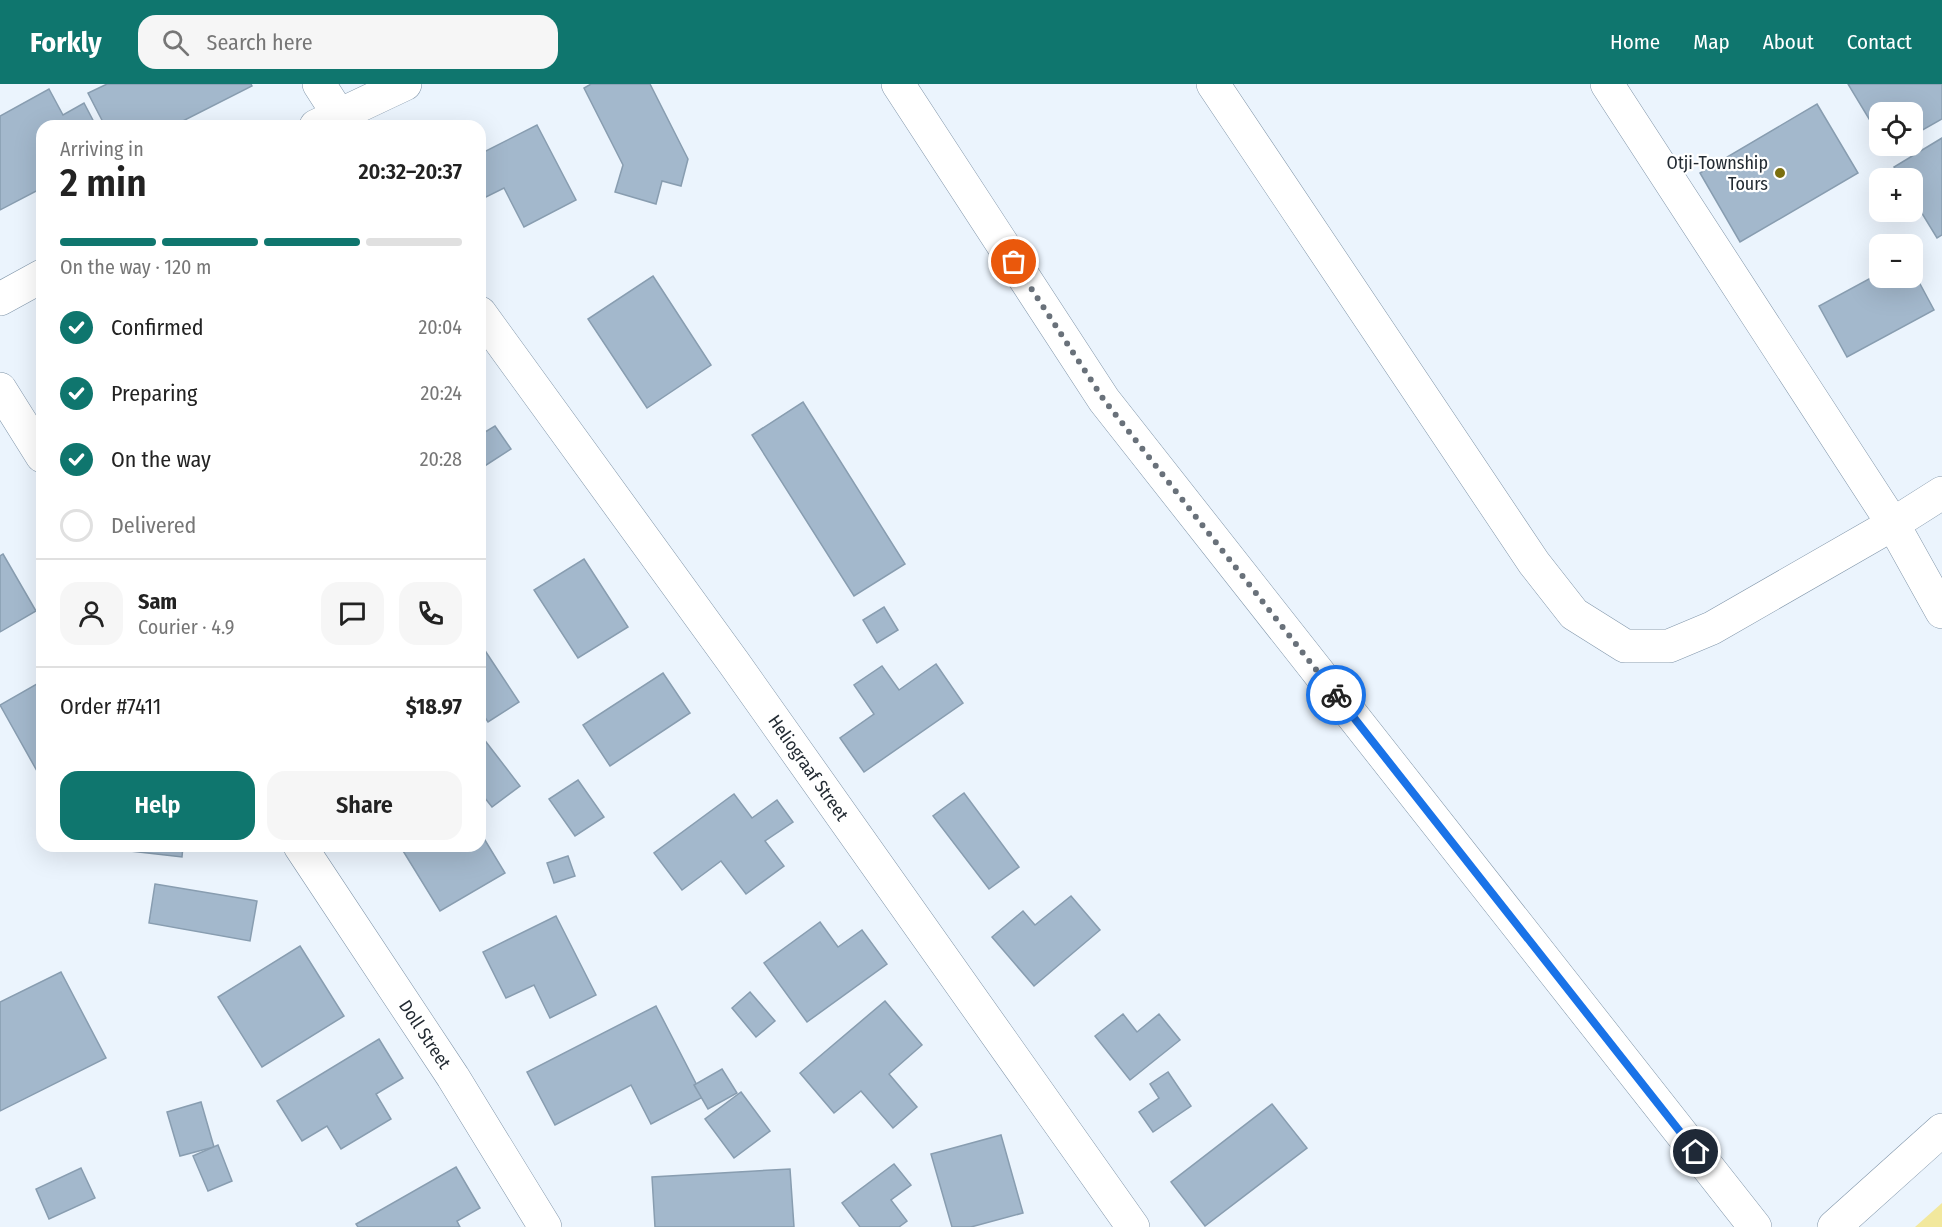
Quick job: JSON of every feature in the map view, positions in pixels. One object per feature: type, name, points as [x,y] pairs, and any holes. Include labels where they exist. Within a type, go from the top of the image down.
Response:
[{"type":"main road","points":[[319,84],[332,120]]},
{"type":"main road","points":[[337,120],[405,84]]},
{"type":"main road","points":[[898,84],[1104,400],[1755,1227]]},
{"type":"main road","points":[[1213,84],[1534,563],[1574,614],[1625,646],[1669,646],[1712,628],[1893,524],[1942,493]]},
{"type":"main road","points":[[1607,84],[1893,524],[1942,612]]},
{"type":"main road","points":[[0,299],[36,279]]},
{"type":"main road","name":"Heliograaf Street","points":[[486,321],[741,673],[1133,1227]]},
{"type":"main road","points":[[0,389],[36,446]]},
{"type":"main road","name":"Doll Street","points":[[304,852],[453,1077],[545,1227]]},
{"type":"main road","points":[[1834,1227],[1942,1130]]},
{"type":"shaded area","points":[[1942,1203],[1942,1227],[1915,1227]]},
{"type":"building","points":[[107,84],[251,84],[252,86],[185,120],[102,120],[88,93]]},
{"type":"building","points":[[591,84],[650,84],[688,159],[681,186],[662,181],[656,204],[615,192],[623,165],[584,88]]},
{"type":"building","points":[[1848,84],[1942,84],[1942,119],[1923,130],[1923,102],[1869,102],[1869,119]]},
{"type":"building","points":[[49,89],[63,115],[84,103],[93,120],[36,120],[36,191],[0,210],[0,116]]},
{"type":"building","points":[[1817,104],[1858,173],[1740,242],[1700,173]]},
{"type":"building","points":[[537,125],[576,200],[524,227],[504,188],[486,197],[486,151]]},
{"type":"building","points":[[1942,138],[1942,235],[1937,238],[1923,215],[1923,168],[1894,167],[1912,156],[1923,156],[1923,149]]},
{"type":"building","points":[[653,276],[711,365],[647,408],[588,319]]},
{"type":"building","points":[[1869,279],[1869,288],[1922,288],[1934,310],[1847,357],[1819,306]]},
{"type":"building","points":[[803,402],[905,564],[854,596],[752,435]]},
{"type":"building","points":[[495,426],[511,449],[486,465],[486,431]]},
{"type":"building","points":[[3,554],[36,611],[0,632],[0,556]]},
{"type":"building","points":[[584,559],[628,627],[578,658],[534,590]]},
{"type":"building","points":[[884,607],[898,630],[877,643],[863,620]]},
{"type":"building","points":[[486,652],[519,702],[488,722],[486,719]]},
{"type":"building","points":[[936,664],[963,703],[864,772],[840,738],[874,714],[854,685],[882,666],[899,690]]},
{"type":"building","points":[[663,673],[690,713],[610,766],[583,725]]},
{"type":"building","points":[[36,684],[36,769],[0,705]]},
{"type":"building","points":[[486,742],[520,786],[492,807],[486,800]]},
{"type":"building","points":[[578,780],[604,817],[575,836],[549,799]]},
{"type":"building","points":[[964,793],[1019,867],[989,889],[933,816]]},
{"type":"building","points":[[734,794],[752,818],[777,800],[793,822],[765,841],[784,866],[746,894],[721,861],[682,890],[654,853]]},
{"type":"building","points":[[486,842],[505,873],[440,911],[404,852],[486,852]]},
{"type":"building","points":[[139,852],[182,852],[182,857]]},
{"type":"building","points":[[568,856],[575,876],[554,883],[547,863]]},
{"type":"building","points":[[155,884],[257,901],[250,941],[149,923]]},
{"type":"building","points":[[1071,896],[1100,930],[1034,986],[992,937],[1023,911],[1035,925]]},
{"type":"building","points":[[556,916],[596,995],[550,1018],[534,985],[506,998],[483,952]]},
{"type":"building","points":[[820,922],[838,947],[862,930],[887,964],[807,1022],[764,963]]},
{"type":"building","points":[[300,946],[344,1016],[262,1067],[218,997]]},
{"type":"building","points":[[61,972],[106,1058],[0,1111],[0,1002]]},
{"type":"building","points":[[750,992],[775,1021],[756,1037],[732,1008]]},
{"type":"building","points":[[885,1001],[922,1045],[889,1074],[917,1107],[893,1128],[861,1091],[834,1113],[800,1073]]},
{"type":"building","points":[[656,1006],[703,1097],[651,1124],[631,1085],[555,1125],[527,1072]]},
{"type":"building","points":[[1123,1014],[1137,1032],[1159,1014],[1180,1040],[1130,1080],[1095,1036]]},
{"type":"building","points":[[379,1039],[403,1078],[376,1094],[391,1119],[341,1149],[327,1126],[302,1141],[277,1101]]},
{"type":"building","points":[[722,1069],[737,1093],[708,1109],[694,1085]]},
{"type":"building","points":[[1168,1072],[1191,1106],[1153,1132],[1139,1112],[1159,1098],[1150,1084]]},
{"type":"building","points":[[741,1092],[770,1131],[734,1158],[705,1119]]},
{"type":"building","points":[[201,1102],[214,1147],[180,1156],[167,1112]]},
{"type":"building","points":[[1272,1104],[1307,1148],[1205,1226],[1171,1182]]},
{"type":"building","points":[[1001,1135],[1023,1213],[971,1227],[952,1227],[931,1154]]},
{"type":"building","points":[[218,1145],[232,1181],[208,1191],[193,1156]]},
{"type":"building","points":[[894,1164],[911,1185],[891,1200],[907,1221],[899,1227],[860,1227],[842,1203]]},
{"type":"building","points":[[456,1167],[480,1208],[457,1221],[460,1227],[358,1227],[356,1224]]},
{"type":"building","points":[[81,1168],[95,1198],[49,1219],[36,1189]]},
{"type":"building","points":[[790,1169],[794,1227],[655,1227],[652,1177]]},
{"type":"way so far","points":[[1014,262],[1104,400],[1336,695]]},
{"type":"place","name":"Otji-Township Tours","points":[[1780,173]]},
{"type":"route","points":[[1336,695],[1696,1152]]}]
